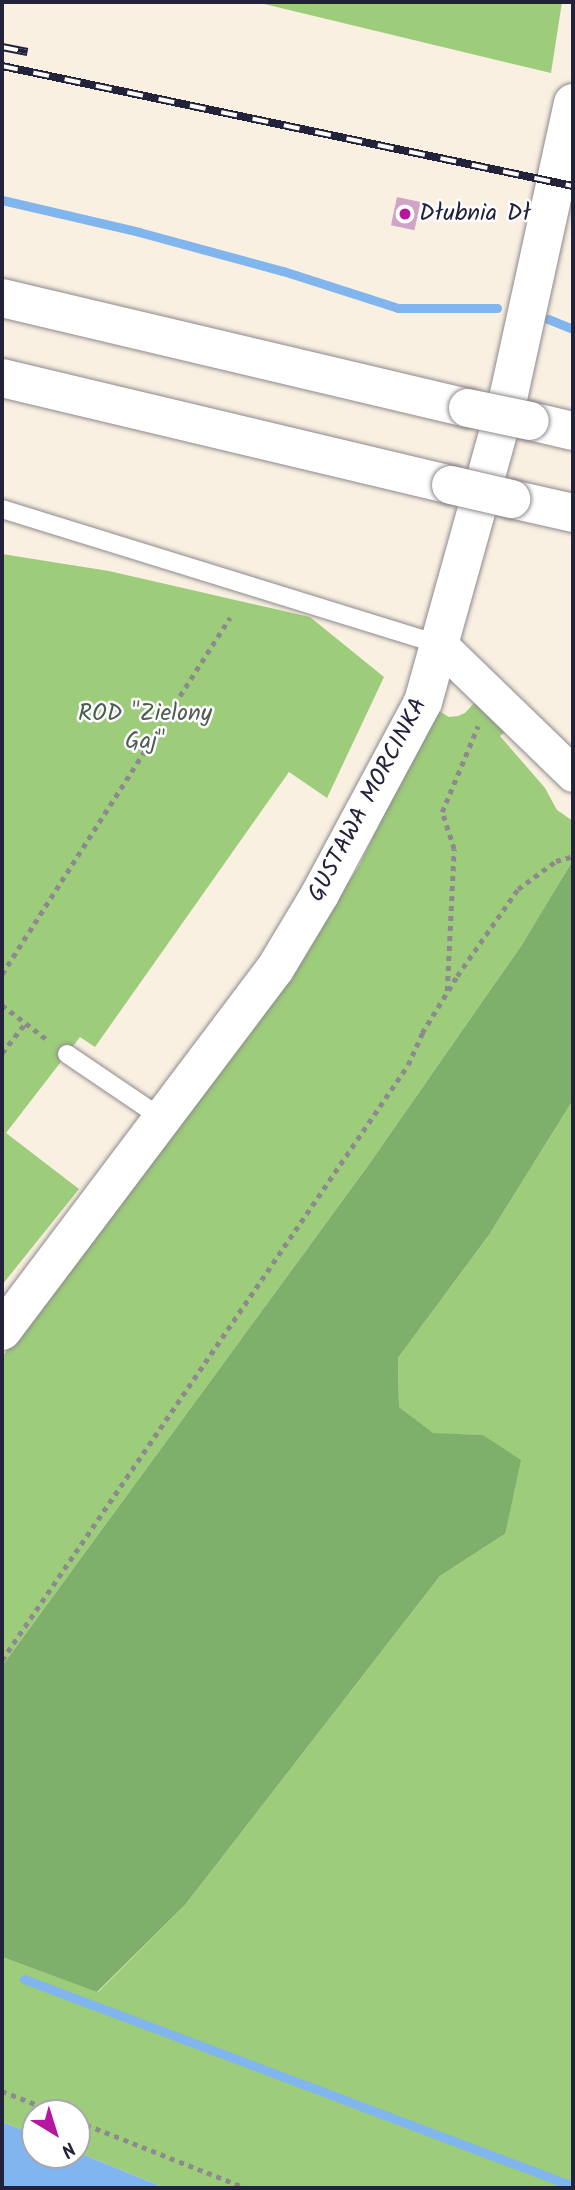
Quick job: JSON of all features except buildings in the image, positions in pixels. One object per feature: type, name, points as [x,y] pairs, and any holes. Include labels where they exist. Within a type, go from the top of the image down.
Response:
[{"type":"main road","name":"GUSTAWA MORCINKA","points":[[2,1331],[275,969],[320,894],[423,702],[509,394],[573,103]]},
{"type":"main road","points":[[2,298],[573,431]]},
{"type":"main road","points":[[2,378],[573,513]]},
{"type":"street","points":[[439,644],[573,774]]},
{"type":"lane","points":[[2,509],[439,644]]},
{"type":"lane","points":[[67,1054],[163,1119]]},
{"type":"path","points":[[2,974],[230,618]]},
{"type":"path","points":[[446,996],[454,849],[442,812],[491,695]]},
{"type":"path","points":[[2,1660],[408,1065],[422,1033],[518,889],[556,861],[573,856]]},
{"type":"path","points":[[2,1005],[67,1054]]},
{"type":"path","points":[[2,1053],[26,1024]]},
{"type":"path","points":[[2,2091],[22,2099]]},
{"type":"path","points":[[91,2127],[246,2188]]},
{"type":"green space","points":[[256,2],[562,2],[551,73]]},
{"type":"green space","name":"ROD \"Zielony Gaj\"","points":[[2,554],[109,571],[310,617],[384,677],[327,798],[289,772],[95,1047],[80,1037],[6,1133],[79,1189],[2,1285]]},
{"type":"green space","points":[[476,701],[509,729],[500,736],[545,788],[557,810],[573,821],[573,860],[521,946],[367,1167],[2,1666],[2,1357],[259,1022],[359,866],[409,763],[439,711],[449,717],[458,716],[465,713]]},
{"type":"green space","points":[[573,860],[573,1100],[489,1235],[398,1358],[399,1407],[433,1433],[483,1435],[521,1460],[505,1534],[440,1576],[185,1905],[97,1992],[2,1957],[2,1666],[367,1167],[521,946]]},
{"type":"green space","points":[[573,1100],[573,2188],[165,2188],[91,2158],[91,2099],[21,2099],[21,2129],[2,2122],[2,1957],[98,1992],[185,1905],[440,1576],[505,1534],[483,1435],[433,1434],[399,1407],[398,1358],[489,1235]]},
{"type":"water","points":[[2,2122],[21,2129],[21,2169],[91,2169],[91,2158],[165,2188],[2,2188]]},
{"type":"waterway","points":[[2,200],[139,232],[283,271],[398,308],[497,308]]},
{"type":"waterway","points":[[548,319],[573,329]]},
{"type":"waterway","points":[[24,1979],[573,2186]]},
{"type":"railway","points":[[2,47],[28,52]]},
{"type":"railway","points":[[2,66],[573,186]]},
{"type":"place","name":"Dłubnia Dł","points":[[405,214]]}]
